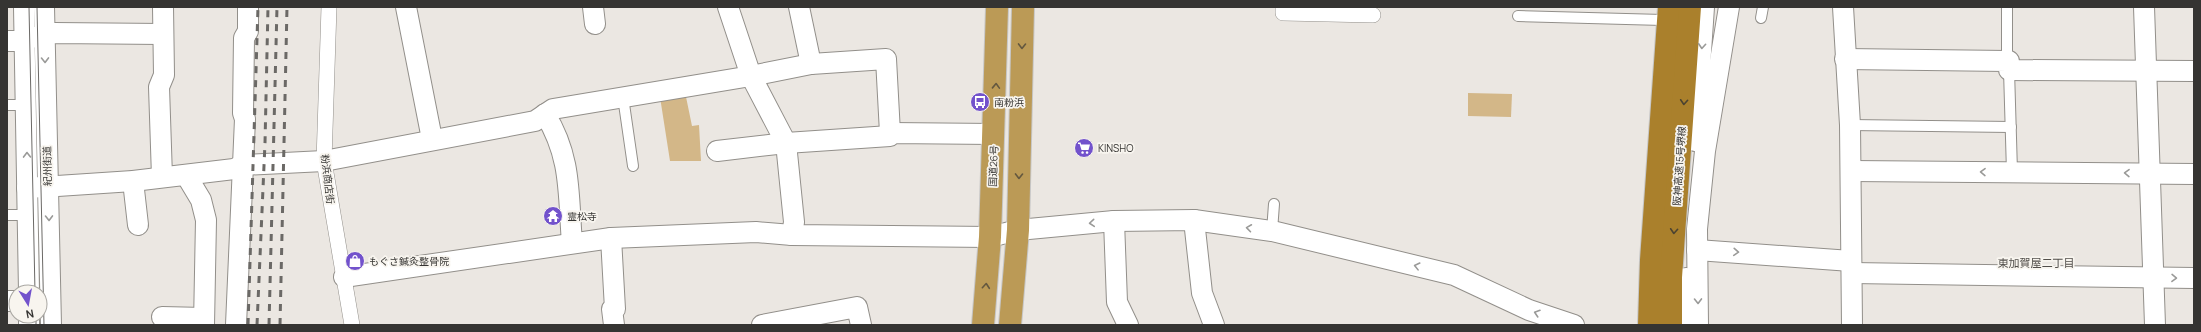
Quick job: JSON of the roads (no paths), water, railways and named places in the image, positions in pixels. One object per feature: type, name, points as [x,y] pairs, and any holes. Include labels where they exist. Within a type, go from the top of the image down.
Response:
[{"type":"highway","name":"国道26号","points":[[983,325],[990,237],[997,7]]},
{"type":"highway","points":[[1010,325],[1018,230],[1023,7]]},
{"type":"highway","name":"阪神高速15号堺線","points":[[1671,325],[1671,277],[1690,7]]},
{"type":"highway","points":[[1649,325],[1651,260],[1665,11]]},
{"type":"street","name":"紀州街道","points":[[24,7],[16,40],[17,105],[27,188],[29,284]]},
{"type":"street","name":"紀州街道","points":[[44,7],[48,187],[45,284]]},
{"type":"street","points":[[162,178],[159,87],[164,75],[163,7]]},
{"type":"street","points":[[236,325],[245,119],[243,113],[244,38],[248,31],[248,7]]},
{"type":"street","name":"粉浜商店街","points":[[329,7],[324,161],[352,325]]},
{"type":"street","points":[[406,7],[432,139]]},
{"type":"street","points":[[728,7],[751,76],[786,143],[794,222],[792,234]]},
{"type":"street","points":[[800,7],[812,64]]},
{"type":"street","points":[[1283,7],[1283,14],[1373,15]]},
{"type":"street","points":[[1682,325],[1704,7]]},
{"type":"street","points":[[1698,325],[1697,229],[1705,151],[1729,7]]},
{"type":"street","points":[[1843,7],[1850,125],[1852,325]]},
{"type":"street","points":[[2144,7],[2155,325]]},
{"type":"street","points":[[1642,325],[1665,11]]},
{"type":"street","points":[[16,40],[54,33],[163,34]]},
{"type":"street","points":[[27,188],[162,178],[234,169],[243,165],[324,161],[432,139],[535,121],[553,109],[751,76],[812,64],[886,59],[890,136],[786,143],[717,151]]},
{"type":"street","points":[[1845,59],[2194,72]]},
{"type":"street","points":[[545,114],[563,150],[569,186],[572,242]]},
{"type":"street","points":[[890,133],[994,134]]},
{"type":"street","points":[[1851,171],[2194,174]]},
{"type":"street","points":[[162,317],[204,322],[206,220],[201,200],[186,175]]},
{"type":"street","points":[[133,181],[138,225]]},
{"type":"street","points":[[344,277],[572,242],[610,238],[756,232],[792,234],[990,237],[1018,230],[1114,221],[1194,220],[1272,231],[1454,275],[1529,310],[1574,325]]},
{"type":"street","points":[[1194,220],[1202,293],[1214,325]]},
{"type":"street","points":[[1114,221],[1117,302],[1128,325]]},
{"type":"street","points":[[610,238],[615,309],[612,309],[614,325]]},
{"type":"street","points":[[1697,250],[1851,267],[2153,278],[2194,278]]},
{"type":"street","points":[[762,325],[856,307],[861,325]]},
{"type":"street","name":"紀州街道","points":[[48,312],[51,325]]},
{"type":"lane","points":[[1761,18],[1763,7]]},
{"type":"lane","points":[[2007,7],[2012,172]]},
{"type":"lane","points":[[1518,16],[1665,11]]},
{"type":"lane","points":[[623,97],[633,166]]},
{"type":"lane","points":[[1850,125],[2010,127]]},
{"type":"lane","points":[[1272,231],[1274,204]]},
{"type":"lane","points":[[7,215],[27,215]]},
{"type":"tram line","points":[[29,7],[35,284]]},
{"type":"tram line","points":[[37,7],[44,325]]},
{"type":"railway","points":[[248,325],[258,7]]},
{"type":"railway","points":[[257,325],[265,143],[268,7]]},
{"type":"railway","points":[[269,325],[277,7]]},
{"type":"railway","points":[[280,325],[287,7]]},
{"type":"place","name":"南粉浜","points":[[980,102]]},
{"type":"place","name":"KINSHO","points":[[1084,148]]},
{"type":"place","name":"霊松寺","points":[[553,216]]},
{"type":"place","name":"もぐさ鍼灸整骨院","points":[[355,261]]},
{"type":"district","name":"東加賀屋二丁目","points":[[2036,262]]}]
